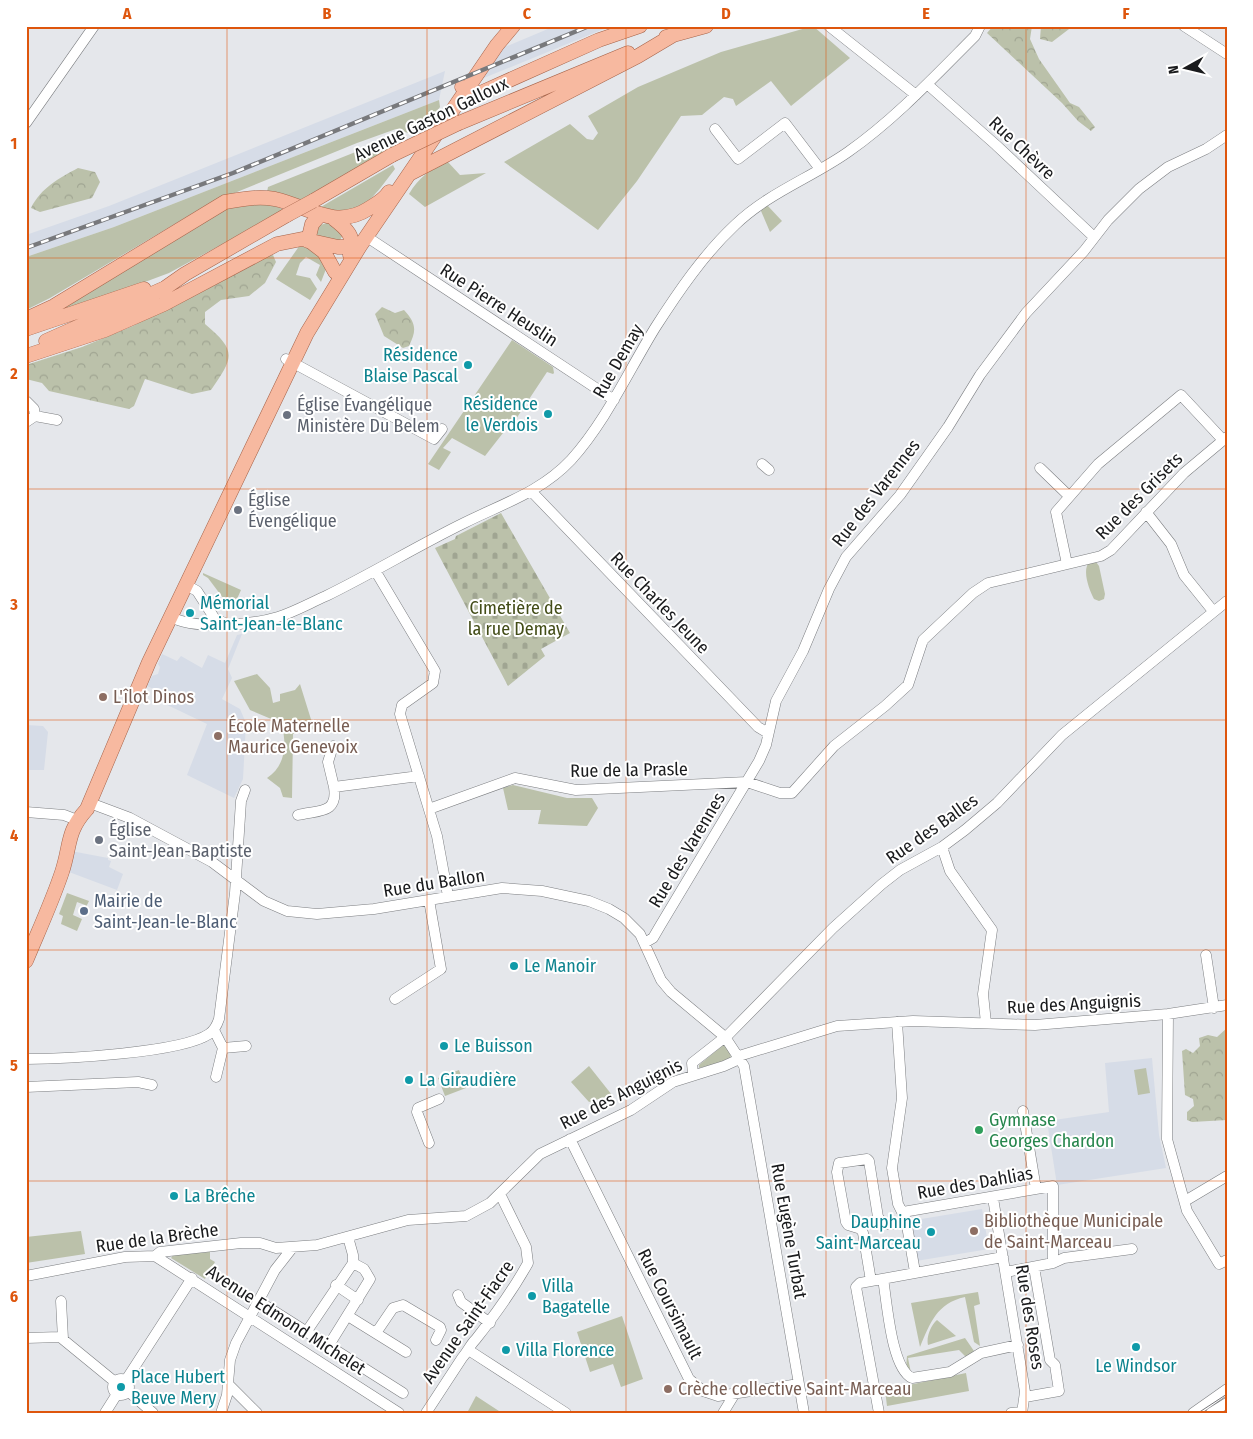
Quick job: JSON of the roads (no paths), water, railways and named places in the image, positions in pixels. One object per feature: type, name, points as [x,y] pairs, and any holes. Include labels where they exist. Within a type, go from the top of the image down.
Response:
[{"type":"main road","points":[[307,334],[335,272],[410,171],[494,40],[506,26]]},
{"type":"main road","points":[[26,962],[62,873],[68,840],[77,820],[90,803],[148,662],[171,618],[290,361],[323,309],[356,244],[385,198],[464,89],[513,26]]},
{"type":"main road","points":[[464,89],[476,95],[599,40],[640,26]]},
{"type":"main road","name":"Avenue Gaston Galloux","points":[[35,348],[165,288],[185,274],[392,155],[459,123],[680,31],[706,26]]},
{"type":"main road","points":[[410,171],[638,56],[680,31]]},
{"type":"main road","points":[[26,320],[54,306],[225,202],[250,197],[275,199],[327,217],[348,229],[356,244]]},
{"type":"main road","points":[[308,240],[312,224],[327,217],[365,212],[385,198]]},
{"type":"main road","points":[[26,356],[35,348],[105,330],[164,304],[278,244],[295,239],[356,244]]},
{"type":"main road","points":[[308,240],[324,252],[335,272]]},
{"type":"main road","name":"Avenue Gaston Galloux","points":[[27,329],[185,274]]},
{"type":"street","points":[[26,123],[94,26]]},
{"type":"street","points":[[829,26],[916,95]]},
{"type":"street","name":"Rue Demay","points":[[171,618],[184,624],[202,625],[276,618],[376,572],[464,523],[532,492],[549,481],[573,458],[592,434],[680,291],[724,235],[752,208],[848,152],[916,95],[975,36],[980,26]]},
{"type":"street","points":[[1184,26],[1227,54]]},
{"type":"street","name":"Rue Chèvre","points":[[927,84],[996,145],[1094,237]]},
{"type":"street","points":[[715,129],[738,160],[785,123],[820,169]]},
{"type":"street","name":"Rue des Varennes","points":[[646,942],[653,938],[747,782],[762,753],[776,701],[803,651],[829,589],[846,557],[900,495],[948,427],[980,375],[1026,313],[1108,220],[1145,184],[1168,167],[1206,149],[1227,135]]},
{"type":"street","name":"Rue Pierre Heuslin","points":[[356,244],[614,400]]},
{"type":"street","points":[[290,361],[434,439],[442,429]]},
{"type":"street","points":[[1067,564],[1056,512],[1098,464],[1180,395],[1225,438]]},
{"type":"street","points":[[26,400],[34,409],[31,419],[57,420]]},
{"type":"street","name":"Rue des Grisets","points":[[747,782],[787,795],[792,793],[834,746],[885,706],[908,684],[924,640],[973,593],[988,583],[1101,556],[1112,550],[1184,473],[1225,438]]},
{"type":"street","points":[[1040,468],[1069,496]]},
{"type":"street","name":"Rue Charles Jeune","points":[[532,492],[758,727],[768,733]]},
{"type":"street","points":[[1146,512],[1171,544],[1184,575],[1213,611]]},
{"type":"street","points":[[376,572],[435,671],[433,683],[400,709],[437,836],[448,896]]},
{"type":"street","points":[[186,586],[197,591],[212,616],[226,624]]},
{"type":"street","name":"Rue des Balles","points":[[693,1074],[692,1064],[725,1037],[833,928],[900,870],[942,847],[998,803],[1062,735],[1227,601]]},
{"type":"street","points":[[202,625],[208,622],[212,616]]},
{"type":"street","points":[[298,815],[328,808],[334,804],[336,798],[328,762],[333,746]]},
{"type":"street","points":[[334,787],[419,776]]},
{"type":"street","name":"Rue de la Prasle","points":[[428,808],[515,778],[576,790],[747,782]]},
{"type":"street","points":[[26,1059],[131,1052],[194,1040],[214,1030],[219,1019],[236,879],[241,801],[246,790]]},
{"type":"street","name":"Rue du Ballon","points":[[90,803],[130,818],[212,862],[275,907],[298,914],[374,909],[502,888],[542,891],[589,901],[624,918],[646,942],[655,969],[671,992],[725,1037],[739,1056]]},
{"type":"street","points":[[26,812],[64,815],[77,820]]},
{"type":"street","points":[[942,847],[950,871],[992,930],[983,994],[986,1023]]},
{"type":"street","points":[[395,999],[442,970],[429,900]]},
{"type":"street","points":[[1206,955],[1214,1008]]},
{"type":"street","name":"Rue des Anguignis","points":[[293,1247],[348,1237],[408,1220],[466,1216],[478,1212],[500,1194],[540,1154],[631,1110],[647,1101],[666,1086],[693,1074],[724,1066],[735,1061],[739,1056],[832,1027],[897,1022],[1035,1025],[1168,1014],[1227,1005]]},
{"type":"street","points":[[1168,1014],[1168,1139],[1187,1211],[1219,1264],[1227,1260]]},
{"type":"street","points":[[897,1022],[902,1098],[892,1168],[898,1204],[904,1217],[914,1272]]},
{"type":"street","points":[[214,1030],[223,1048],[216,1077]]},
{"type":"street","points":[[223,1048],[246,1046]]},
{"type":"street","name":"Rue Eugène Turbat","points":[[739,1056],[746,1072],[804,1413]]},
{"type":"street","points":[[26,1087],[138,1082],[152,1085]]},
{"type":"street","points":[[430,1143],[417,1112],[418,1108],[439,1099]]},
{"type":"street","points":[[1022,1111],[1036,1189]]},
{"type":"street","name":"Rue Coursimault","points":[[570,1139],[689,1379],[703,1391],[718,1396],[799,1384]]},
{"type":"street","name":"Rue des Dahlias","points":[[871,1281],[862,1229],[848,1225],[846,1222],[837,1172],[839,1164],[867,1159],[869,1161],[878,1217],[881,1222],[889,1225],[904,1217],[1053,1186],[1053,1263]]},
{"type":"street","points":[[1185,1201],[1227,1176]]},
{"type":"street","name":"Avenue Saint-Fiacre","points":[[426,1413],[462,1358],[470,1351],[474,1340],[490,1323],[528,1263],[526,1247],[500,1194]]},
{"type":"street","name":"Rue des Roses","points":[[993,1198],[1018,1345],[1025,1397],[1022,1412]]},
{"type":"street","points":[[307,1331],[336,1285],[353,1263],[353,1255],[348,1237]]},
{"type":"street","name":"Rue de la Brèche","points":[[26,1276],[125,1257],[155,1256],[160,1252],[240,1243],[260,1243],[276,1248],[293,1247]]},
{"type":"street","points":[[221,1413],[227,1395],[230,1360],[274,1270],[293,1247]]},
{"type":"street","points":[[274,1270],[276,1248]]},
{"type":"street","points":[[1006,1272],[1053,1263],[1064,1258],[1132,1249]]},
{"type":"street","name":"Avenue Edmond Michelet","points":[[155,1256],[192,1278],[399,1413]]},
{"type":"street","points":[[879,1413],[856,1287],[860,1283],[1003,1257]]},
{"type":"street","points":[[329,1345],[371,1277],[353,1263]]},
{"type":"street","points":[[1025,1397],[1059,1391],[1055,1365],[1050,1360],[1034,1267]]},
{"type":"street","points":[[126,1380],[192,1278]]},
{"type":"street","points":[[883,1279],[896,1356],[907,1376],[912,1378],[950,1372],[981,1353],[1018,1345]]},
{"type":"street","points":[[336,1285],[358,1300]]},
{"type":"street","points":[[458,1294],[461,1302],[490,1323]]},
{"type":"street","points":[[62,1301],[63,1339]]},
{"type":"street","points":[[258,1301],[403,1392]]},
{"type":"street","points":[[376,1333],[393,1308],[403,1305],[440,1327],[441,1330],[436,1340]]},
{"type":"street","points":[[348,1316],[406,1352]]},
{"type":"street","points":[[26,1338],[58,1337],[63,1339],[115,1382]]},
{"type":"street","points":[[470,1351],[566,1413]]},
{"type":"street","points":[[117,1394],[113,1387],[115,1382],[121,1379],[126,1380]]},
{"type":"street","points":[[117,1394],[122,1395],[128,1391],[129,1384],[126,1380]]},
{"type":"street","points":[[228,1384],[257,1413]]},
{"type":"street","points":[[1193,1413],[1227,1389]]},
{"type":"street","points":[[128,1391],[153,1413]]},
{"type":"street","points":[[105,1413],[117,1394]]},
{"type":"street","points":[[723,1413],[734,1395]]},
{"type":"street","points":[[1212,1413],[1227,1403]]},
{"type":"street","points":[[1011,1413],[1022,1412]]},
{"type":"tram line","points":[[1198,1413],[1227,1394]]},
{"type":"railway","points":[[26,248],[233,173],[589,26]]},
{"type":"place","name":"Résidence Blaise Pascal","points":[[468,365]]},
{"type":"place","name":"Résidence le Verdois","points":[[548,414]]},
{"type":"place","name":"Église Évangélique Ministère Du Belem","points":[[287,415]]},
{"type":"place","name":"Église Évengélique","points":[[238,510]]},
{"type":"place","name":"Mémorial Saint-Jean-le-Blanc","points":[[190,613]]},
{"type":"place","name":"L'îlot Dinos","points":[[103,697]]},
{"type":"place","name":"École Maternelle Maurice Genevoix","points":[[218,736]]},
{"type":"place","name":"Église Saint-Jean-Baptiste","points":[[99,840]]},
{"type":"place","name":"Mairie de Saint-Jean-le-Blanc","points":[[84,911]]},
{"type":"place","name":"Le Manoir","points":[[514,966]]},
{"type":"place","name":"Le Buisson","points":[[444,1046]]},
{"type":"place","name":"La Giraudière","points":[[409,1080]]},
{"type":"place","name":"Gymnase Georges Chardon","points":[[979,1130]]},
{"type":"place","name":"La Brêche","points":[[174,1196]]},
{"type":"place","name":"Bibliothèque Municipale de Saint-Marceau","points":[[974,1231]]},
{"type":"place","name":"Dauphine Saint-Marceau","points":[[931,1232]]},
{"type":"place","name":"Villa Bagatelle","points":[[532,1296]]},
{"type":"place","name":"Le Windsor","points":[[1136,1347]]},
{"type":"place","name":"Villa Florence","points":[[506,1350]]},
{"type":"place","name":"Place Hubert Beuve Mery","points":[[121,1387]]},
{"type":"place","name":"Crèche collective Saint-Marceau","points":[[668,1389]]},
{"type":"park label","name":"Cimetière de la rue Demay","points":[[516,618]]}]
